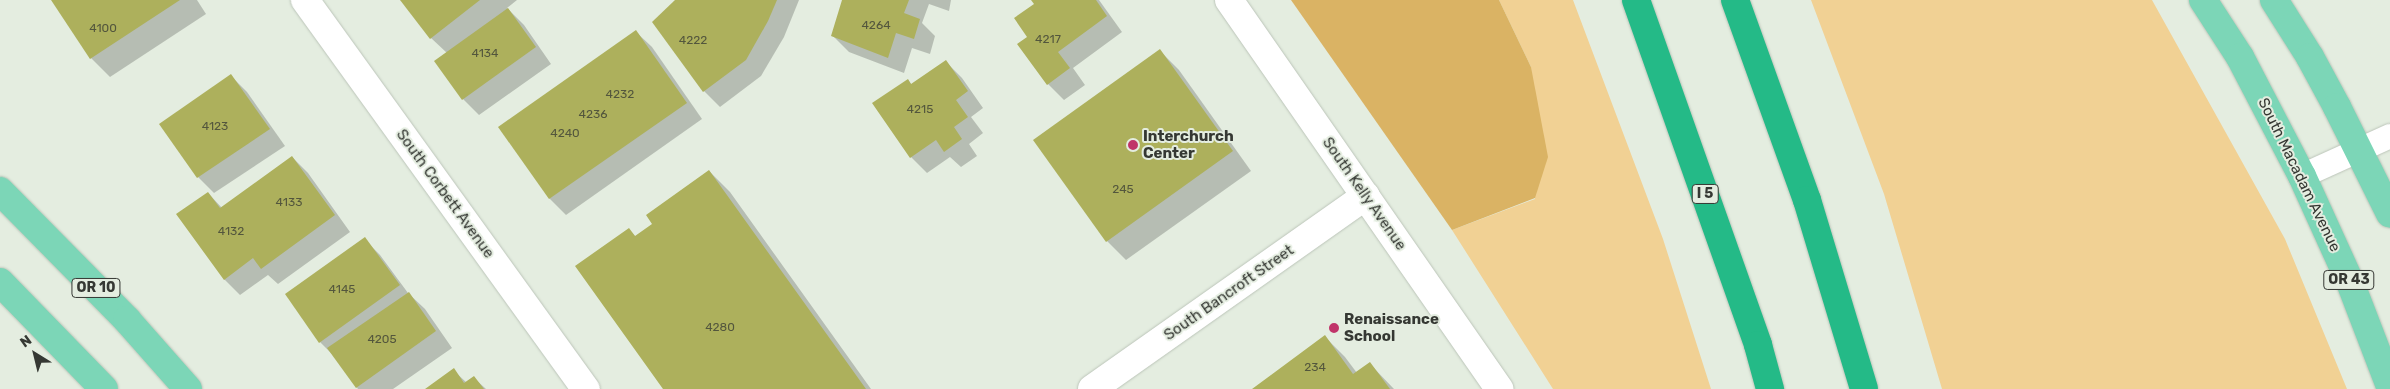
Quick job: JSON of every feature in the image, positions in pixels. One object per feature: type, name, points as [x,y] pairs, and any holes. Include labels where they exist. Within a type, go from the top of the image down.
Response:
[{"type":"highway","name":"I 5","points":[[1636,0],[1758,344],[1770,389]]},
{"type":"highway","points":[[1735,0],[1807,200],[1864,389]]},
{"type":"main road","name":"South Macadam Avenue","points":[[2203,0],[2240,57],[2302,176],[2350,282],[2390,386]]},
{"type":"main road","points":[[2274,0],[2310,57],[2359,149],[2390,214]]},
{"type":"main road","name":"OR 10","points":[[0,192],[126,320],[188,389]]},
{"type":"main road","points":[[0,282],[104,389]]},
{"type":"street","name":"South Corbett Avenue","points":[[305,0],[586,389]]},
{"type":"street","name":"South Kelly Avenue","points":[[1229,0],[1500,389]]},
{"type":"street","name":"South Bancroft Street","points":[[1092,389],[1366,196]]},
{"type":"lane","points":[[2302,176],[2390,136]]},
{"type":"shaded area","points":[[1291,0],[1499,0],[1531,67],[1548,157],[1535,198],[1452,230]]},
{"type":"shaded area","points":[[1499,0],[1573,0],[1663,239],[1711,389],[1553,389],[1452,230],[1535,199],[1531,67]]},
{"type":"shaded area","points":[[1811,0],[2152,0],[2285,239],[2347,389],[1942,389],[1884,194]]},
{"type":"building","points":[[51,0],[180,0],[90,59]]},
{"type":"building","points":[[400,0],[480,0],[430,39]]},
{"type":"building","points":[[675,0],[777,0],[768,21],[746,60],[703,92],[652,22]]},
{"type":"building","points":[[842,0],[909,0],[904,13],[920,19],[914,39],[896,33],[888,58],[831,36]]},
{"type":"building","points":[[1031,0],[1096,0],[1107,16],[1058,52],[1070,68],[1047,85],[1017,44],[1027,37],[1014,18],[1034,4]]},
{"type":"building","points":[[508,8],[536,47],[462,100],[434,61]]},
{"type":"building","points":[[636,30],[687,103],[549,199],[498,127]]},
{"type":"building","name":"Interchurch Center","points":[[1160,49],[1233,151],[1106,242],[1033,140]]},
{"type":"building","points":[[946,60],[968,91],[956,100],[968,117],[954,127],[962,139],[944,152],[936,140],[910,158],[872,103],[908,79],[911,84]]},
{"type":"building","points":[[231,74],[270,129],[197,178],[159,124]]},
{"type":"building","points":[[292,156],[335,215],[261,269],[253,258],[224,280],[176,214],[208,192],[220,208]]},
{"type":"building","points":[[709,170],[866,389],[663,389],[575,266],[629,228],[635,236],[652,224],[646,215]]},
{"type":"building","points":[[365,237],[400,285],[319,343],[285,294]]},
{"type":"building","points":[[409,292],[436,331],[356,388],[327,348]]},
{"type":"building","points":[[1325,335],[1353,374],[1370,362],[1390,389],[1252,389]]},
{"type":"building","points":[[454,368],[464,383],[474,376],[484,389],[425,389]]},
{"type":"place","name":"Interchurch Center","points":[[1133,145]]},
{"type":"place","name":"Renaissance School","points":[[1334,328]]}]
